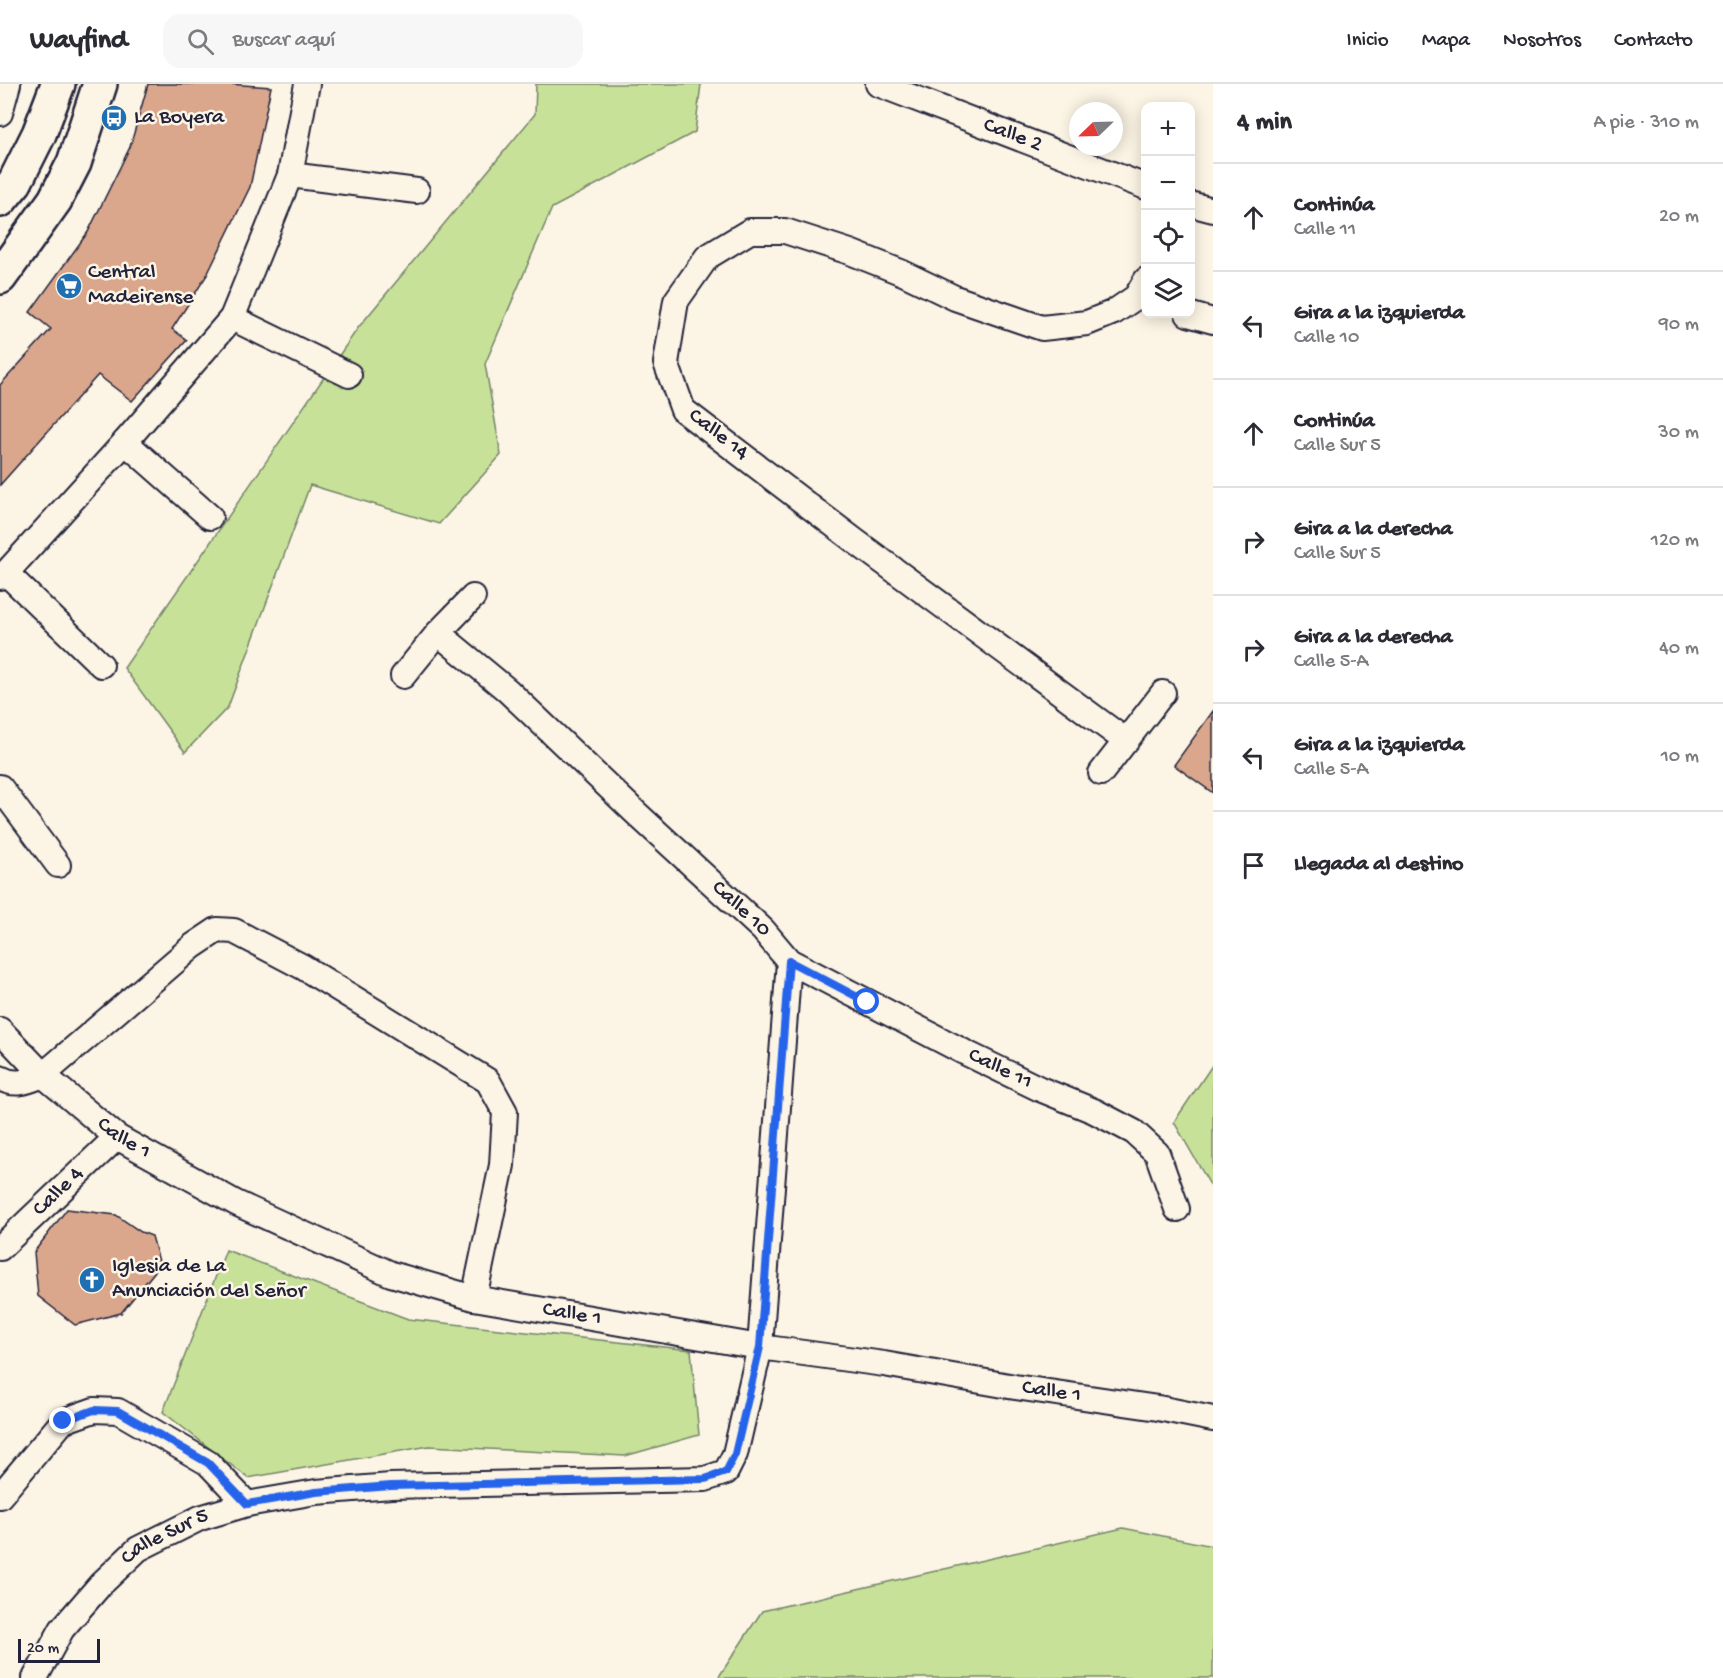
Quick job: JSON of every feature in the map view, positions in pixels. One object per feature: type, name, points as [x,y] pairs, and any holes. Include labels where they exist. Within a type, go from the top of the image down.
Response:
[{"type":"main road","points":[[0,200],[15,182],[39,134],[58,84]]},
{"type":"main road","points":[[0,277],[56,200],[74,163],[100,84]]},
{"type":"street","points":[[0,112],[8,84]]},
{"type":"street","points":[[101,666],[3,575],[125,442],[232,318],[290,175],[306,84]]},
{"type":"street","name":"Calle 2","points":[[878,84],[1141,185]]},
{"type":"street","points":[[290,175],[417,191]]},
{"type":"street","points":[[1195,205],[1213,210]]},
{"type":"street","name":"Calle 14","points":[[1126,741],[855,541],[683,410],[666,363],[676,301],[707,257],[750,231],[785,231],[850,252],[903,273],[955,298],[1042,328],[1087,323],[1114,312],[1141,294]]},
{"type":"street","points":[[1195,316],[1213,321]]},
{"type":"street","points":[[232,318],[349,375]]},
{"type":"street","points":[[125,442],[210,517]]},
{"type":"street","points":[[403,676],[438,633],[473,597]]},
{"type":"street","name":"Calle 10","points":[[438,633],[507,690],[763,930],[789,961]]},
{"type":"street","points":[[1101,773],[1163,693]]},
{"type":"street","points":[[0,786],[58,865]]},
{"type":"street","points":[[0,1078],[6,1082],[22,1084],[43,1075],[193,946],[217,930],[234,931],[303,967],[488,1081],[505,1112],[502,1165],[474,1298]]},
{"type":"street","points":[[760,1347],[789,961]]},
{"type":"street","name":"Calle 11","points":[[789,961],[964,1052],[1040,1089],[1094,1111],[1134,1132],[1157,1153],[1177,1209]]},
{"type":"street","name":"Calle 1","points":[[0,1030],[43,1075],[117,1137],[236,1203],[392,1274],[474,1298],[760,1347],[884,1364],[1213,1419]]},
{"type":"street","name":"Calle 4","points":[[0,1248],[117,1137]]},
{"type":"street","name":"Calle Sur 5","points":[[35,1678],[62,1629],[101,1584],[138,1549],[200,1518],[247,1504],[316,1492],[391,1486],[705,1479],[726,1472],[735,1454],[760,1347]]},
{"type":"street","points":[[0,1496],[63,1421],[94,1410],[118,1411],[208,1463],[247,1504]]},
{"type":"green space","points":[[536,84],[701,84],[695,132],[552,208],[485,364],[501,455],[439,524],[310,485],[228,707],[185,752],[124,668],[358,328],[535,114]]},
{"type":"green space","points":[[1213,1064],[1213,1190],[1174,1122]]},
{"type":"green space","points":[[226,1250],[408,1319],[691,1350],[699,1435],[625,1456],[429,1446],[248,1478],[163,1412]]},
{"type":"green space","points":[[1123,1528],[1213,1546],[1213,1678],[718,1678],[762,1611]]},
{"type":"building","points":[[148,84],[229,84],[271,87],[250,187],[207,275],[172,329],[187,340],[132,401],[98,375],[0,485],[0,385],[51,329],[30,312],[88,232],[130,147]]},
{"type":"building","points":[[1213,711],[1213,793],[1174,765]]},
{"type":"building","name":"Iglesia de La Anunciación del Señor","points":[[67,1209],[116,1215],[141,1232],[152,1236],[160,1265],[121,1313],[75,1325],[38,1296],[34,1252]]},
{"type":"place","name":"La Boyera","points":[[114,118]]},
{"type":"place","name":"Central Madeirense","points":[[69,286]]},
{"type":"place","name":"Iglesia de La Anunciación del Señor","points":[[92,1280]]},
{"type":"route","points":[[63,1421],[94,1410],[118,1411],[208,1463],[247,1504],[316,1492],[391,1486],[705,1479],[726,1472],[735,1454],[760,1347],[789,961],[867,1002]]}]
